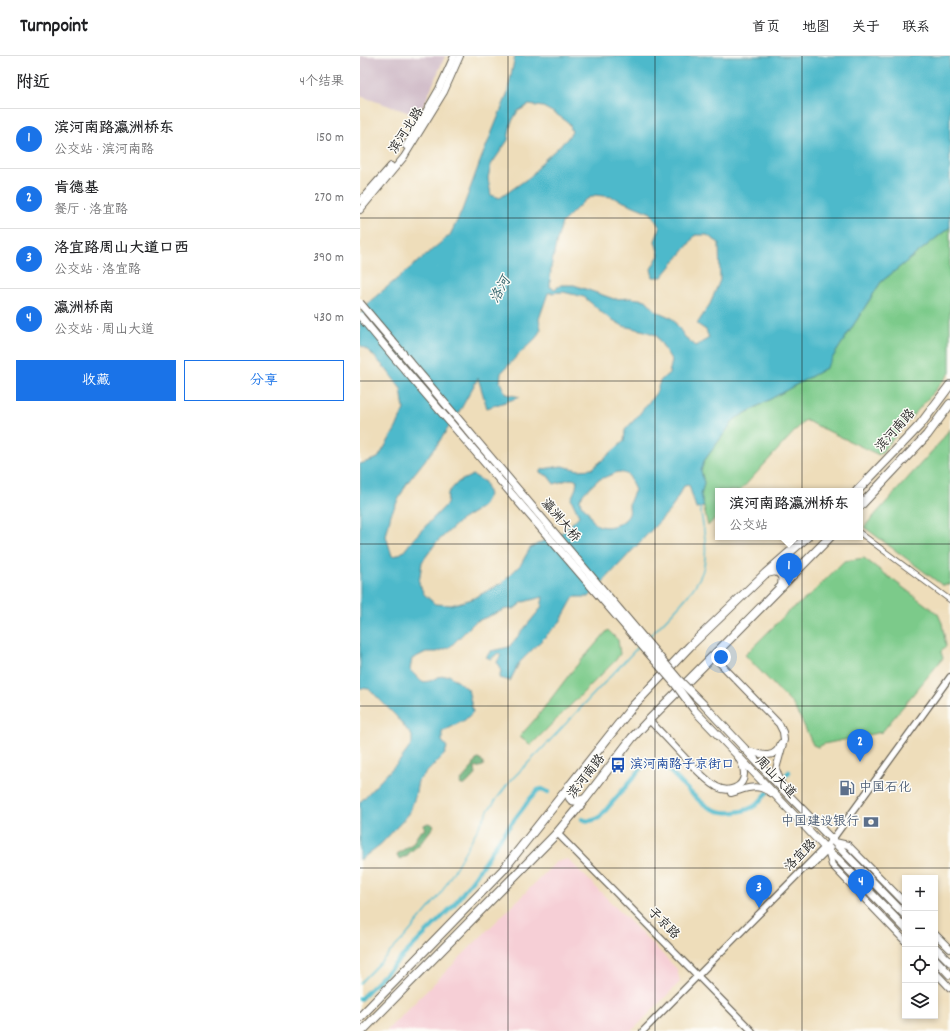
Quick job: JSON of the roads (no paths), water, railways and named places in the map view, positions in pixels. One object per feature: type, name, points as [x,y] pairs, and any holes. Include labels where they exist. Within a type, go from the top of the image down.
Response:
[{"type":"highway","name":"滨河南路","points":[[859,488],[920,425],[950,384]]},
{"type":"highway","name":"滨河南路","points":[[863,503],[927,435],[950,404]]},
{"type":"highway","name":"滨河南路","points":[[360,1017],[503,870],[633,706],[690,646],[803,540]]},
{"type":"highway","name":"滨河南路","points":[[362,1031],[557,833],[632,738],[649,720],[827,540]]},
{"type":"highway","points":[[766,573],[775,570],[780,573],[782,576],[782,586]]},
{"type":"highway","points":[[569,786],[568,793],[569,798],[572,801],[576,802],[586,798]]},
{"type":"main road","name":"滨河北路","points":[[360,201],[400,157],[439,89],[454,56]]},
{"type":"main road","name":"滨河北路","points":[[360,210],[404,157],[444,92],[460,56]]},
{"type":"main road","name":"瀛洲大桥","points":[[360,303],[678,680],[704,704],[746,750]]},
{"type":"main road","name":"瀛洲大桥","points":[[360,316],[675,684],[695,711],[738,756]]},
{"type":"main road","points":[[713,656],[779,724],[783,732],[784,740],[776,769],[783,790]]},
{"type":"main road","points":[[746,750],[763,755],[770,755],[779,748],[780,736],[770,716]]},
{"type":"main road","points":[[649,720],[711,787],[728,794],[746,788],[762,788],[777,797]]},
{"type":"main road","name":"周山大道","points":[[746,750],[902,913]]},
{"type":"main road","points":[[698,772],[716,786],[724,790],[733,789],[743,781],[744,775],[743,766],[738,756]]},
{"type":"main road","name":"周山大道","points":[[738,756],[826,849],[838,859],[902,925]]},
{"type":"main road","name":"周山大道","points":[[834,841],[848,845],[902,900]]},
{"type":"main road","name":"周山大道","points":[[826,849],[832,865],[902,938]]},
{"type":"main road","points":[[938,937],[950,949]]},
{"type":"main road","points":[[938,950],[950,962]]},
{"type":"main road","points":[[938,962],[950,975]]},
{"type":"main road","points":[[938,975],[950,988]]},
{"type":"street","points":[[863,535],[950,600]]},
{"type":"street","name":"洛宜路","points":[[834,841],[950,677]]},
{"type":"street","name":"洛宜路","points":[[643,1031],[834,841],[950,682]]},
{"type":"street","name":"子京路","points":[[557,833],[752,1031]]},
{"type":"street","name":"洛宜路","points":[[648,1031],[699,976]]},
{"type":"water","name":"洛河","points":[[515,56],[950,56],[950,227],[881,282],[826,368],[735,419],[704,461],[701,471],[704,483],[701,495],[704,507],[696,508],[689,485],[684,486],[671,509],[589,597],[574,597],[560,622],[519,663],[510,681],[499,678],[501,671],[497,662],[501,655],[498,653],[491,659],[486,657],[491,651],[509,647],[541,608],[543,597],[523,602],[514,609],[506,609],[475,622],[450,647],[437,652],[426,652],[412,659],[410,670],[422,682],[449,675],[468,689],[473,712],[465,720],[442,732],[442,741],[447,747],[445,754],[418,781],[415,797],[409,814],[381,844],[360,860],[360,802],[401,759],[412,744],[412,736],[396,716],[369,689],[360,688],[360,464],[378,458],[396,428],[404,409],[401,389],[386,369],[370,352],[360,345],[360,316],[369,302],[450,235],[461,213],[507,95]],"holes":[[[529,105],[543,107],[569,123],[572,132],[566,140],[543,161],[531,176],[500,198],[491,195],[488,178],[491,165],[508,140],[511,123],[518,111]],[[595,195],[612,197],[651,213],[660,228],[655,241],[659,255],[651,269],[653,277],[662,277],[695,235],[707,235],[719,243],[720,280],[710,304],[697,324],[706,330],[709,338],[696,346],[685,337],[672,318],[656,311],[646,300],[631,298],[614,299],[574,285],[561,285],[555,289],[550,287],[551,267],[562,223],[584,201]],[[563,292],[584,297],[606,316],[623,326],[656,335],[672,361],[669,373],[660,381],[656,393],[625,430],[624,441],[592,469],[579,470],[562,466],[543,469],[539,472],[548,476],[554,484],[570,479],[577,480],[576,488],[571,499],[579,516],[563,532],[530,548],[521,564],[502,583],[472,599],[451,605],[435,604],[424,594],[419,583],[422,562],[436,543],[461,520],[482,507],[489,495],[485,482],[473,475],[458,482],[448,493],[447,504],[415,537],[404,551],[398,555],[392,556],[386,536],[391,514],[407,483],[437,445],[462,407],[478,378],[487,408],[520,397],[506,394],[500,382],[501,373],[536,338],[541,329],[539,319],[548,293]],[[618,472],[623,473],[630,478],[635,490],[629,503],[629,513],[627,518],[613,526],[602,527],[598,525],[592,520],[586,509],[581,505],[580,499],[584,493],[598,480]]]},
{"type":"waterway","points":[[648,638],[681,604],[696,584],[701,574],[705,558],[705,536],[700,507]]},
{"type":"waterway","points":[[360,983],[405,937],[440,895],[489,809],[511,780],[639,646]]},
{"type":"waterway","points":[[582,819],[590,821],[599,818],[645,764],[656,761],[663,764],[702,803],[720,812],[736,812],[749,809],[756,805],[767,793]]},
{"type":"waterway","points":[[782,779],[789,772]]},
{"type":"waterway","points":[[360,999],[453,906],[501,837],[538,790],[542,789],[548,792]]},
{"type":"place","name":"滨河南路瀛洲桥东","points":[[789,586]]},
{"type":"place","name":"肯德基","points":[[860,762]]},
{"type":"place","name":"滨河南路子京街口","points":[[618,765]]},
{"type":"place","name":"中国石化","points":[[847,788]]},
{"type":"place","name":"中国建设银行","points":[[871,822]]},
{"type":"place","name":"瀛洲桥南","points":[[861,902]]},
{"type":"place","name":"洛宜路周山大道口西","points":[[759,908]]}]
